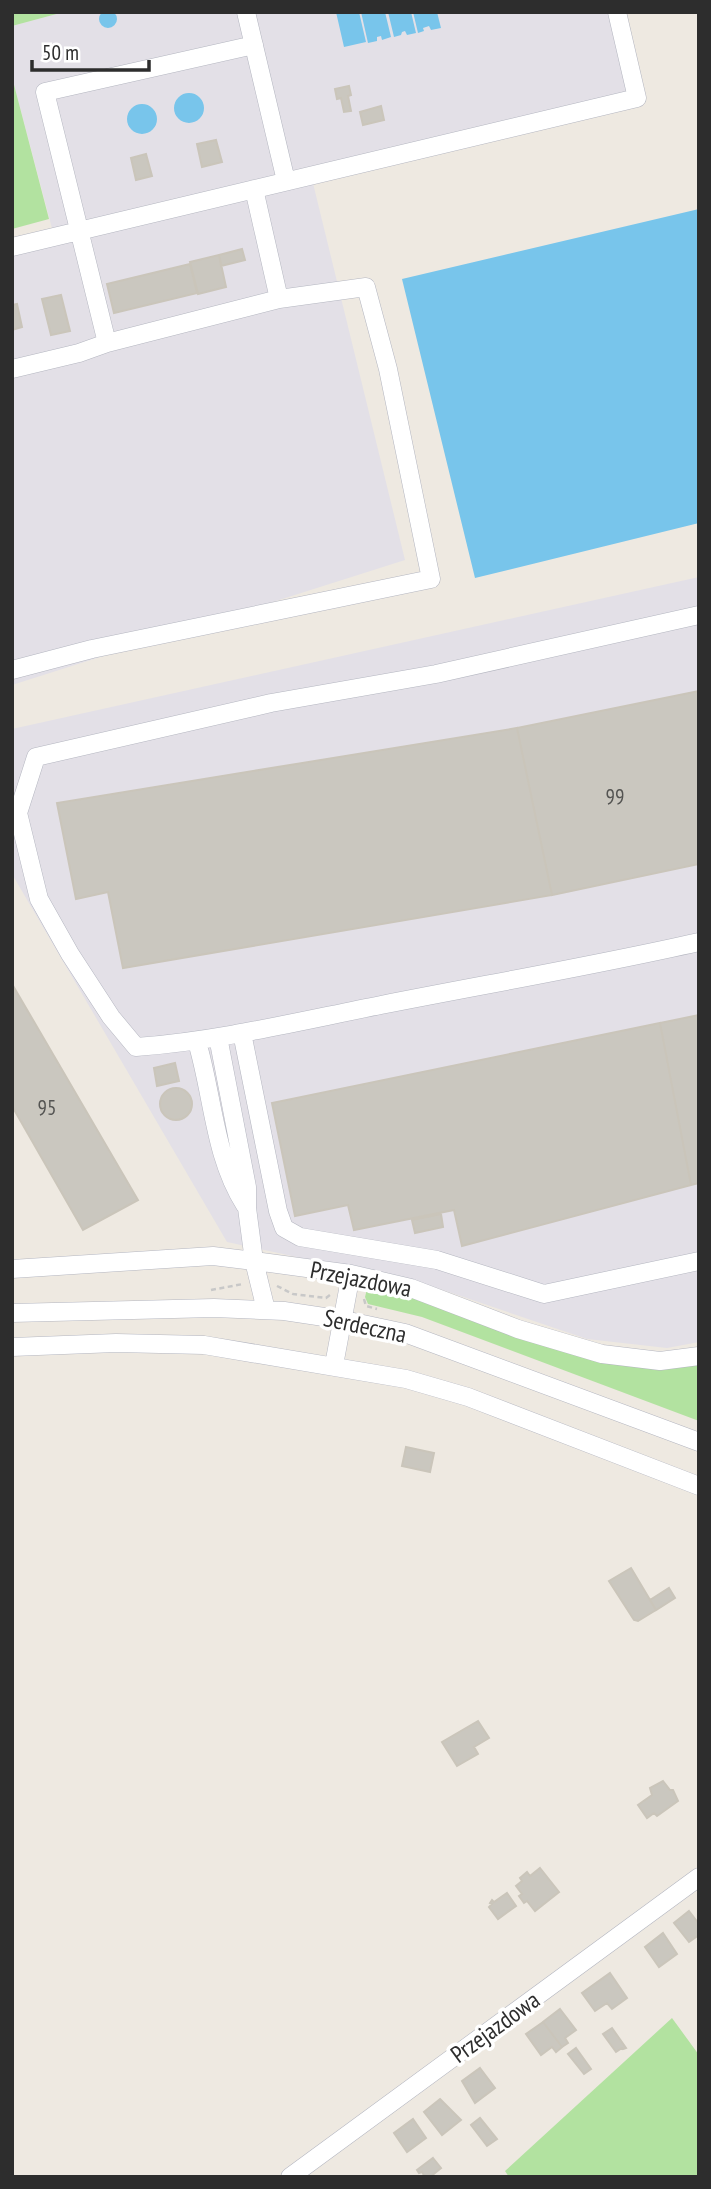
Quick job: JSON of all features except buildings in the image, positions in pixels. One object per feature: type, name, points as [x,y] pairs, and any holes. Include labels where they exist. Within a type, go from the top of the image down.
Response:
[{"type":"street","points":[[246,12],[286,181]]},
{"type":"street","points":[[12,247],[637,98],[617,12]]},
{"type":"street","points":[[107,343],[45,92],[254,45]]},
{"type":"street","points":[[254,189],[279,299]]},
{"type":"street","points":[[12,369],[279,299],[366,287],[388,369],[431,579],[92,649],[12,670]]},
{"type":"street","points":[[699,615],[436,674],[271,703],[36,757],[18,813],[39,899],[111,1017],[136,1047],[242,1033],[589,967],[699,942]]},
{"type":"street","points":[[242,1033],[278,1211],[284,1228],[300,1237],[437,1260],[544,1294],[699,1261]]},
{"type":"street","points":[[218,1037],[247,1187],[254,1261],[266,1310]]},
{"type":"street","points":[[197,1041],[207,1077],[213,1121],[236,1190],[247,1208]]},
{"type":"street","name":"Przejazdowa","points":[[12,1269],[213,1256],[254,1261],[351,1274],[411,1288],[518,1329],[602,1354],[660,1361],[699,1356]]},
{"type":"street","points":[[334,1365],[351,1274]]},
{"type":"street","name":"Serdeczna","points":[[12,1313],[187,1308],[266,1310],[344,1320],[405,1333],[699,1442]]},
{"type":"street","points":[[12,1347],[116,1343],[204,1345],[405,1379],[468,1397],[699,1486]]},
{"type":"street","name":"Przejazdowa","points":[[290,2177],[699,1877]]},
{"type":"shaded area","points":[[64,12],[630,12],[619,16],[637,98],[311,175],[405,560],[12,685],[12,247],[54,236],[12,77],[12,26]]},
{"type":"shaded area","points":[[699,577],[699,1342],[667,1348],[587,1339],[431,1286],[227,1242],[12,874],[12,729]]},
{"type":"green space","points":[[12,12],[64,12],[12,26]]},
{"type":"green space","points":[[12,77],[49,219],[12,229]]},
{"type":"green space","points":[[368,1285],[412,1295],[517,1333],[699,1361],[699,1421],[422,1317],[368,1304],[365,1297]]},
{"type":"green space","points":[[672,2018],[699,2055],[699,2177],[509,2177],[505,2171]]},
{"type":"water","points":[[108,10],[114,13],[117,19],[114,25],[108,28],[102,25],[99,19],[102,13]]},
{"type":"water","points":[[336,12],[359,12],[366,42],[344,47]]},
{"type":"water","points":[[361,12],[385,12],[391,37],[382,40],[381,36],[377,37],[377,41],[368,43]]},
{"type":"water","points":[[388,12],[411,12],[416,33],[407,35],[405,31],[394,37]]},
{"type":"water","points":[[413,12],[437,12],[441,28],[431,30],[429,26],[418,33]]},
{"type":"water","points":[[189,93],[195,94],[203,102],[203,114],[195,122],[189,123],[183,122],[175,114],[174,108],[175,102],[183,94]]},
{"type":"water","points":[[142,104],[153,108],[157,119],[153,130],[142,134],[131,130],[127,119],[131,108]]},
{"type":"water","points":[[699,209],[699,523],[475,578],[402,279]]}]
